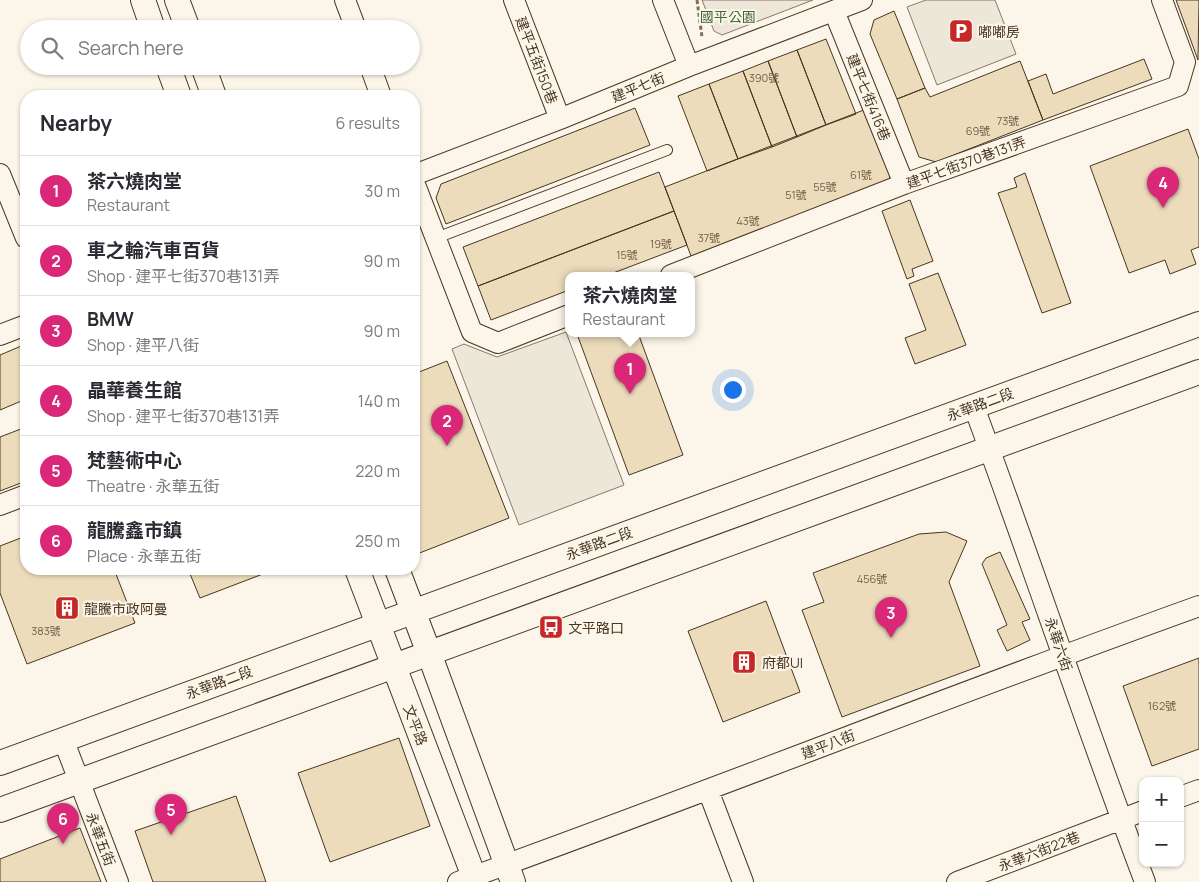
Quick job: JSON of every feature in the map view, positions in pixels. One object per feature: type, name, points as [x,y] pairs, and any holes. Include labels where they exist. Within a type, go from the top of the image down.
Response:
[{"type":"street","points":[[142,0],[150,20]]},
{"type":"street","points":[[177,0],[185,20]]},
{"type":"street","points":[[345,0],[353,20]]},
{"type":"street","name":"建平五街150巷","points":[[514,0],[560,119]]},
{"type":"street","points":[[663,0],[689,66]]},
{"type":"street","name":"建平七街","points":[[420,173],[862,0]]},
{"type":"street","name":"建平七街370巷131弄","points":[[678,272],[904,184],[1178,86],[1185,62],[1162,0]]},
{"type":"street","name":"建平七街416巷","points":[[834,11],[904,184]]},
{"type":"street","points":[[171,75],[177,90]]},
{"type":"street","points":[[206,75],[212,90]]},
{"type":"street","points":[[373,75],[379,90]]},
{"type":"street","points":[[0,176],[20,224]]},
{"type":"street","points":[[420,197],[472,332],[498,343],[565,317]]},
{"type":"street","name":"永華路二段","points":[[0,763],[1199,324]]},
{"type":"street","points":[[0,335],[20,327]]},
{"type":"street","points":[[0,810],[1199,372]]},
{"type":"street","name":"永華六街","points":[[974,407],[1145,882]]},
{"type":"street","points":[[0,505],[20,497]]},
{"type":"street","name":"文平路","points":[[359,575],[394,666],[469,880]]},
{"type":"street","points":[[399,575],[509,873]]},
{"type":"street","name":"建平八街","points":[[469,880],[509,873],[708,790],[1063,655],[1199,606]]},
{"type":"street","name":"永華五街","points":[[64,739],[118,882]]},
{"type":"street","points":[[708,790],[743,882]]},
{"type":"street","points":[[1184,796],[1199,790]]},
{"type":"street","name":"永華六街22巷","points":[[957,882],[1139,812]]},
{"type":"lane","points":[[436,238],[667,150]]},
{"type":"path","points":[[696,0],[702,39],[711,35]]},
{"type":"green space","name":"國平公園","points":[[702,0],[813,0],[722,35],[714,31]]},
{"type":"shaded area","name":"嘟嘟房","points":[[926,0],[995,0],[1016,54],[937,85],[907,7]]},
{"type":"shaded area","points":[[565,332],[565,337],[568,337],[624,485],[519,525],[452,349],[464,344],[497,357]]},
{"type":"building","points":[[1176,0],[1199,0],[1198,60]]},
{"type":"building","points":[[894,11],[925,88],[897,99],[870,34],[874,20]]},
{"type":"building","points":[[826,39],[856,114],[826,125],[797,50]]},
{"type":"building","points":[[797,50],[826,125],[797,137],[768,61]]},
{"type":"building","points":[[1144,59],[1152,79],[1043,120],[1028,81],[1046,74],[1053,94]]},
{"type":"building","points":[[768,61],[797,137],[772,147],[743,71]]},
{"type":"building","points":[[1020,61],[1043,120],[936,162],[919,157],[897,99],[925,88],[930,97]]},
{"type":"building","points":[[743,71],[772,147],[738,159],[709,84]]},
{"type":"building","points":[[709,84],[738,159],[707,171],[678,96]]},
{"type":"building","points":[[635,108],[650,145],[446,224],[436,198],[441,184]]},
{"type":"building","points":[[869,108],[894,167],[888,182],[691,256],[665,187]]},
{"type":"building","points":[[1188,129],[1199,159],[1199,247],[1191,250],[1196,264],[1170,274],[1165,260],[1129,273],[1090,166]]},
{"type":"building","points":[[659,172],[674,211],[478,286],[463,247]]},
{"type":"building","points":[[1025,173],[1071,303],[1042,313],[998,193],[1017,187],[1014,178]]},
{"type":"building","points":[[910,200],[933,261],[912,269],[914,276],[907,279],[882,211]]},
{"type":"building","points":[[674,211],[687,245],[616,272],[565,272],[565,292],[491,320],[478,286]]},
{"type":"building","points":[[938,273],[966,345],[915,364],[905,338],[926,330],[909,284]]},
{"type":"building","points":[[578,337],[639,337],[683,455],[629,475]]},
{"type":"building","points":[[20,347],[20,402],[0,410],[0,355]]},
{"type":"building","points":[[447,361],[509,518],[420,553],[420,372]]},
{"type":"building","points":[[20,429],[20,483],[0,491],[0,437]]},
{"type":"building","points":[[946,532],[967,541],[949,582],[980,666],[842,717],[802,610],[824,602],[813,573],[919,534]]},
{"type":"building","name":"龍騰市政阿曼","points":[[20,538],[20,575],[116,575],[135,623],[27,664],[0,593],[0,546]]},
{"type":"building","points":[[1000,552],[1030,619],[1022,622],[1030,640],[1007,651],[997,630],[1007,625],[982,564],[986,558]]},
{"type":"building","points":[[190,575],[260,575],[200,598]]},
{"type":"building","name":"府都UI","points":[[766,601],[800,692],[723,722],[688,631]]},
{"type":"building","points":[[1199,658],[1199,749],[1152,766],[1123,686]]},
{"type":"building","points":[[399,738],[430,826],[330,862],[298,773]]},
{"type":"building","points":[[236,796],[266,882],[153,882],[135,831]]},
{"type":"building","points":[[80,828],[101,882],[0,882],[0,859]]},
{"type":"place","name":"嘟嘟房","points":[[961,31]]},
{"type":"place","name":"晶華養生館","points":[[1163,208]]},
{"type":"place","name":"茶六燒肉堂","points":[[630,394]]},
{"type":"place","name":"車之輪汽車百貨","points":[[447,446]]},
{"type":"place","name":"龍騰市政阿曼","points":[[67,608]]},
{"type":"place","name":"文平路口","points":[[551,627]]},
{"type":"place","name":"BMW","points":[[891,638]]},
{"type":"place","name":"府都UI","points":[[744,662]]},
{"type":"place","name":"梵藝術中心","points":[[171,835]]},
{"type":"place","name":"龍騰鑫市鎮","points":[[63,844]]}]
